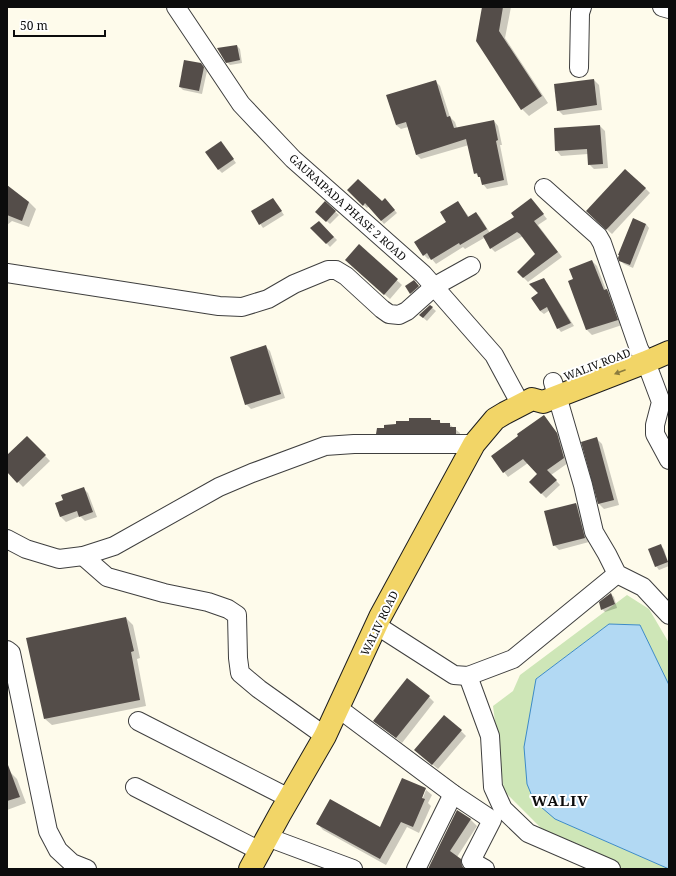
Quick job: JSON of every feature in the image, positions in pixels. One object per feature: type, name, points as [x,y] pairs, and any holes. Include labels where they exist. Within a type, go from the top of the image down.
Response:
[{"type":"main road","name":"WALIV ROAD","points":[[259,852],[325,736],[376,625],[474,444],[495,419],[527,402],[536,388],[555,389],[642,355],[669,336]]},
{"type":"main road","name":"WALIV ROAD","points":[[642,355],[669,352]]},
{"type":"street","name":"GAURAIPADA PHASE 2 ROAD","points":[[176,7],[241,104],[293,159],[435,286],[494,355],[527,402]]},
{"type":"street","points":[[579,68],[580,13],[582,7]]},
{"type":"street","points":[[662,7],[669,9]]},
{"type":"street","points":[[544,188],[598,236],[602,243],[642,355],[661,402],[655,425],[655,434],[669,460]]},
{"type":"street","points":[[7,274],[219,306],[242,308],[268,299],[294,284],[328,270],[336,270],[346,276],[389,314],[399,315],[407,311],[435,286],[471,266]]},
{"type":"street","points":[[555,389],[583,485],[594,532],[617,574],[643,587],[669,615]]},
{"type":"street","points":[[7,539],[26,549],[59,559],[83,556],[114,546],[219,487],[325,446],[354,444],[474,444]]},
{"type":"street","points":[[83,556],[107,577],[164,593],[208,602],[233,612],[237,616],[238,658],[240,673],[259,689],[325,736]]},
{"type":"street","points":[[376,625],[454,675],[468,676],[513,659],[617,574]]},
{"type":"street","points":[[7,650],[11,653],[48,831],[58,850],[72,864],[87,869]]},
{"type":"street","points":[[468,676],[490,736],[493,787],[503,809],[528,833],[611,869]]},
{"type":"street","points":[[338,708],[453,794],[492,820],[471,860],[485,869]]},
{"type":"street","points":[[138,721],[289,798]]},
{"type":"street","points":[[135,787],[259,852],[353,869]]},
{"type":"street","points":[[416,869],[453,794]]},
{"type":"green space","points":[[627,595],[649,609],[669,643],[669,685],[640,625],[609,624],[536,679],[555,819],[669,869],[620,869],[553,840],[504,791],[493,706],[513,691],[520,675]]},
{"type":"water","points":[[609,624],[640,625],[669,685],[669,869],[555,819],[534,801],[527,784],[524,747],[536,679]]},
{"type":"building","points":[[482,7],[503,7],[499,31],[542,96],[521,110],[476,41]]},
{"type":"building","points":[[237,45],[240,60],[226,63],[217,48]]},
{"type":"building","points":[[184,60],[201,63],[204,67],[199,91],[179,87]]},
{"type":"building","points":[[594,79],[597,105],[557,111],[554,84]]},
{"type":"building","points":[[436,80],[447,117],[450,116],[454,128],[494,120],[498,140],[496,141],[504,180],[482,185],[480,177],[478,177],[477,173],[474,174],[466,139],[416,155],[406,122],[396,125],[386,95]]},
{"type":"building","points":[[600,125],[603,164],[588,165],[587,149],[555,151],[554,128]]},
{"type":"building","points":[[221,141],[234,159],[218,170],[205,152]]},
{"type":"building","points":[[625,169],[646,188],[606,230],[586,211]]},
{"type":"building","points":[[358,179],[382,201],[385,198],[395,210],[381,221],[365,203],[363,206],[347,190]]},
{"type":"building","points":[[7,185],[29,202],[22,221],[7,215]]},
{"type":"building","points":[[273,198],[282,211],[259,225],[251,211]]},
{"type":"building","points":[[531,198],[544,214],[534,221],[558,252],[523,278],[517,272],[535,254],[520,234],[517,232],[490,249],[483,236],[514,217],[511,213]]},
{"type":"building","points":[[325,201],[336,211],[326,222],[315,212]]},
{"type":"building","points":[[458,201],[468,217],[476,212],[487,229],[460,245],[459,243],[431,260],[427,253],[423,256],[414,242],[446,222],[440,212]]},
{"type":"building","points":[[633,218],[646,224],[630,265],[619,261],[618,255]]},
{"type":"building","points":[[319,221],[334,237],[326,244],[310,228]]},
{"type":"building","points":[[359,244],[398,279],[384,295],[345,260]]},
{"type":"building","points":[[592,260],[604,290],[607,289],[618,320],[586,330],[568,281],[573,279],[569,269]]},
{"type":"building","points":[[544,278],[571,323],[557,329],[547,307],[540,311],[531,298],[538,293],[529,284]]},
{"type":"building","points":[[414,280],[419,286],[410,294],[405,286]]},
{"type":"building","points":[[430,305],[433,307],[423,318],[419,315]]},
{"type":"building","points":[[266,345],[281,394],[245,405],[230,357]]},
{"type":"building","points":[[544,415],[557,433],[564,458],[547,470],[557,480],[541,494],[529,482],[537,474],[523,459],[503,473],[491,456],[518,436],[517,434]]},
{"type":"building","points":[[409,418],[431,418],[431,420],[440,420],[440,423],[450,423],[450,427],[456,427],[456,434],[376,434],[377,428],[384,428],[384,425],[396,424],[396,421],[409,421]]},
{"type":"building","points":[[27,436],[46,455],[17,483],[7,472],[7,455]]},
{"type":"building","points":[[597,437],[614,500],[598,504],[581,442]]},
{"type":"building","points":[[84,487],[93,512],[79,517],[77,511],[60,517],[55,503],[63,500],[61,495]]},
{"type":"building","points":[[576,503],[585,538],[553,546],[544,511]]},
{"type":"building","points":[[661,544],[668,562],[655,567],[648,549]]},
{"type":"building","points":[[611,593],[615,604],[601,610],[599,602]]},
{"type":"building","points":[[126,617],[134,651],[131,652],[140,700],[44,719],[26,638]]},
{"type":"building","points":[[407,678],[430,696],[396,738],[373,721]]},
{"type":"building","points":[[444,715],[462,730],[432,765],[414,750]]},
{"type":"building","points":[[7,765],[20,797],[7,801]]},
{"type":"building","points":[[402,778],[426,788],[422,798],[425,799],[413,827],[401,822],[380,859],[316,824],[330,799],[380,827]]},
{"type":"building","points":[[457,810],[471,819],[450,851],[461,859],[462,866],[465,869],[428,869]]},
{"type":"district","name":"WALIV","points":[[560,800]]}]
